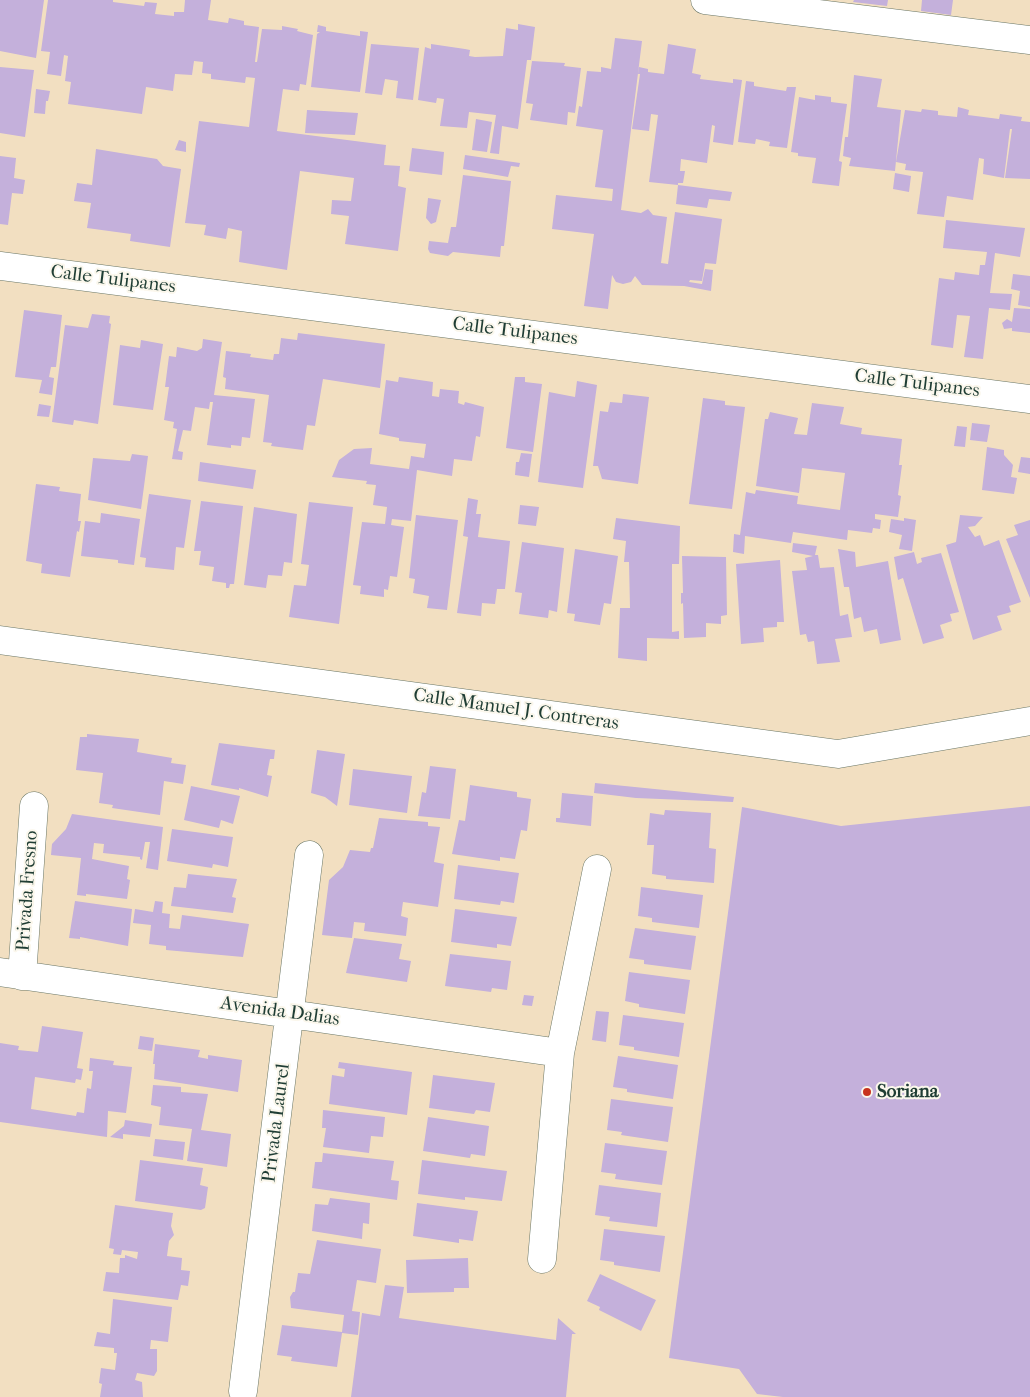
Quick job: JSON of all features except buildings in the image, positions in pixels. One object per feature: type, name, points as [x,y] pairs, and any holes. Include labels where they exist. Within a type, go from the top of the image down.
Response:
[{"type":"street","points":[[705,0],[1030,40]]},
{"type":"street","name":"Calle Tulipanes","points":[[0,266],[1030,399]]},
{"type":"street","name":"Calle Manuel J. Contreras","points":[[0,640],[838,754],[1030,721]]},
{"type":"street","name":"Privada Fresno","points":[[11,974],[34,806]]},
{"type":"street","name":"Privada Laurel","points":[[243,1391],[309,855]]},
{"type":"street","points":[[542,1259],[560,1053],[597,868]]},
{"type":"street","name":"Avenida Dalias","points":[[11,974],[560,1053]]},
{"type":"place","name":"Soriana","points":[[867,1092]]}]
